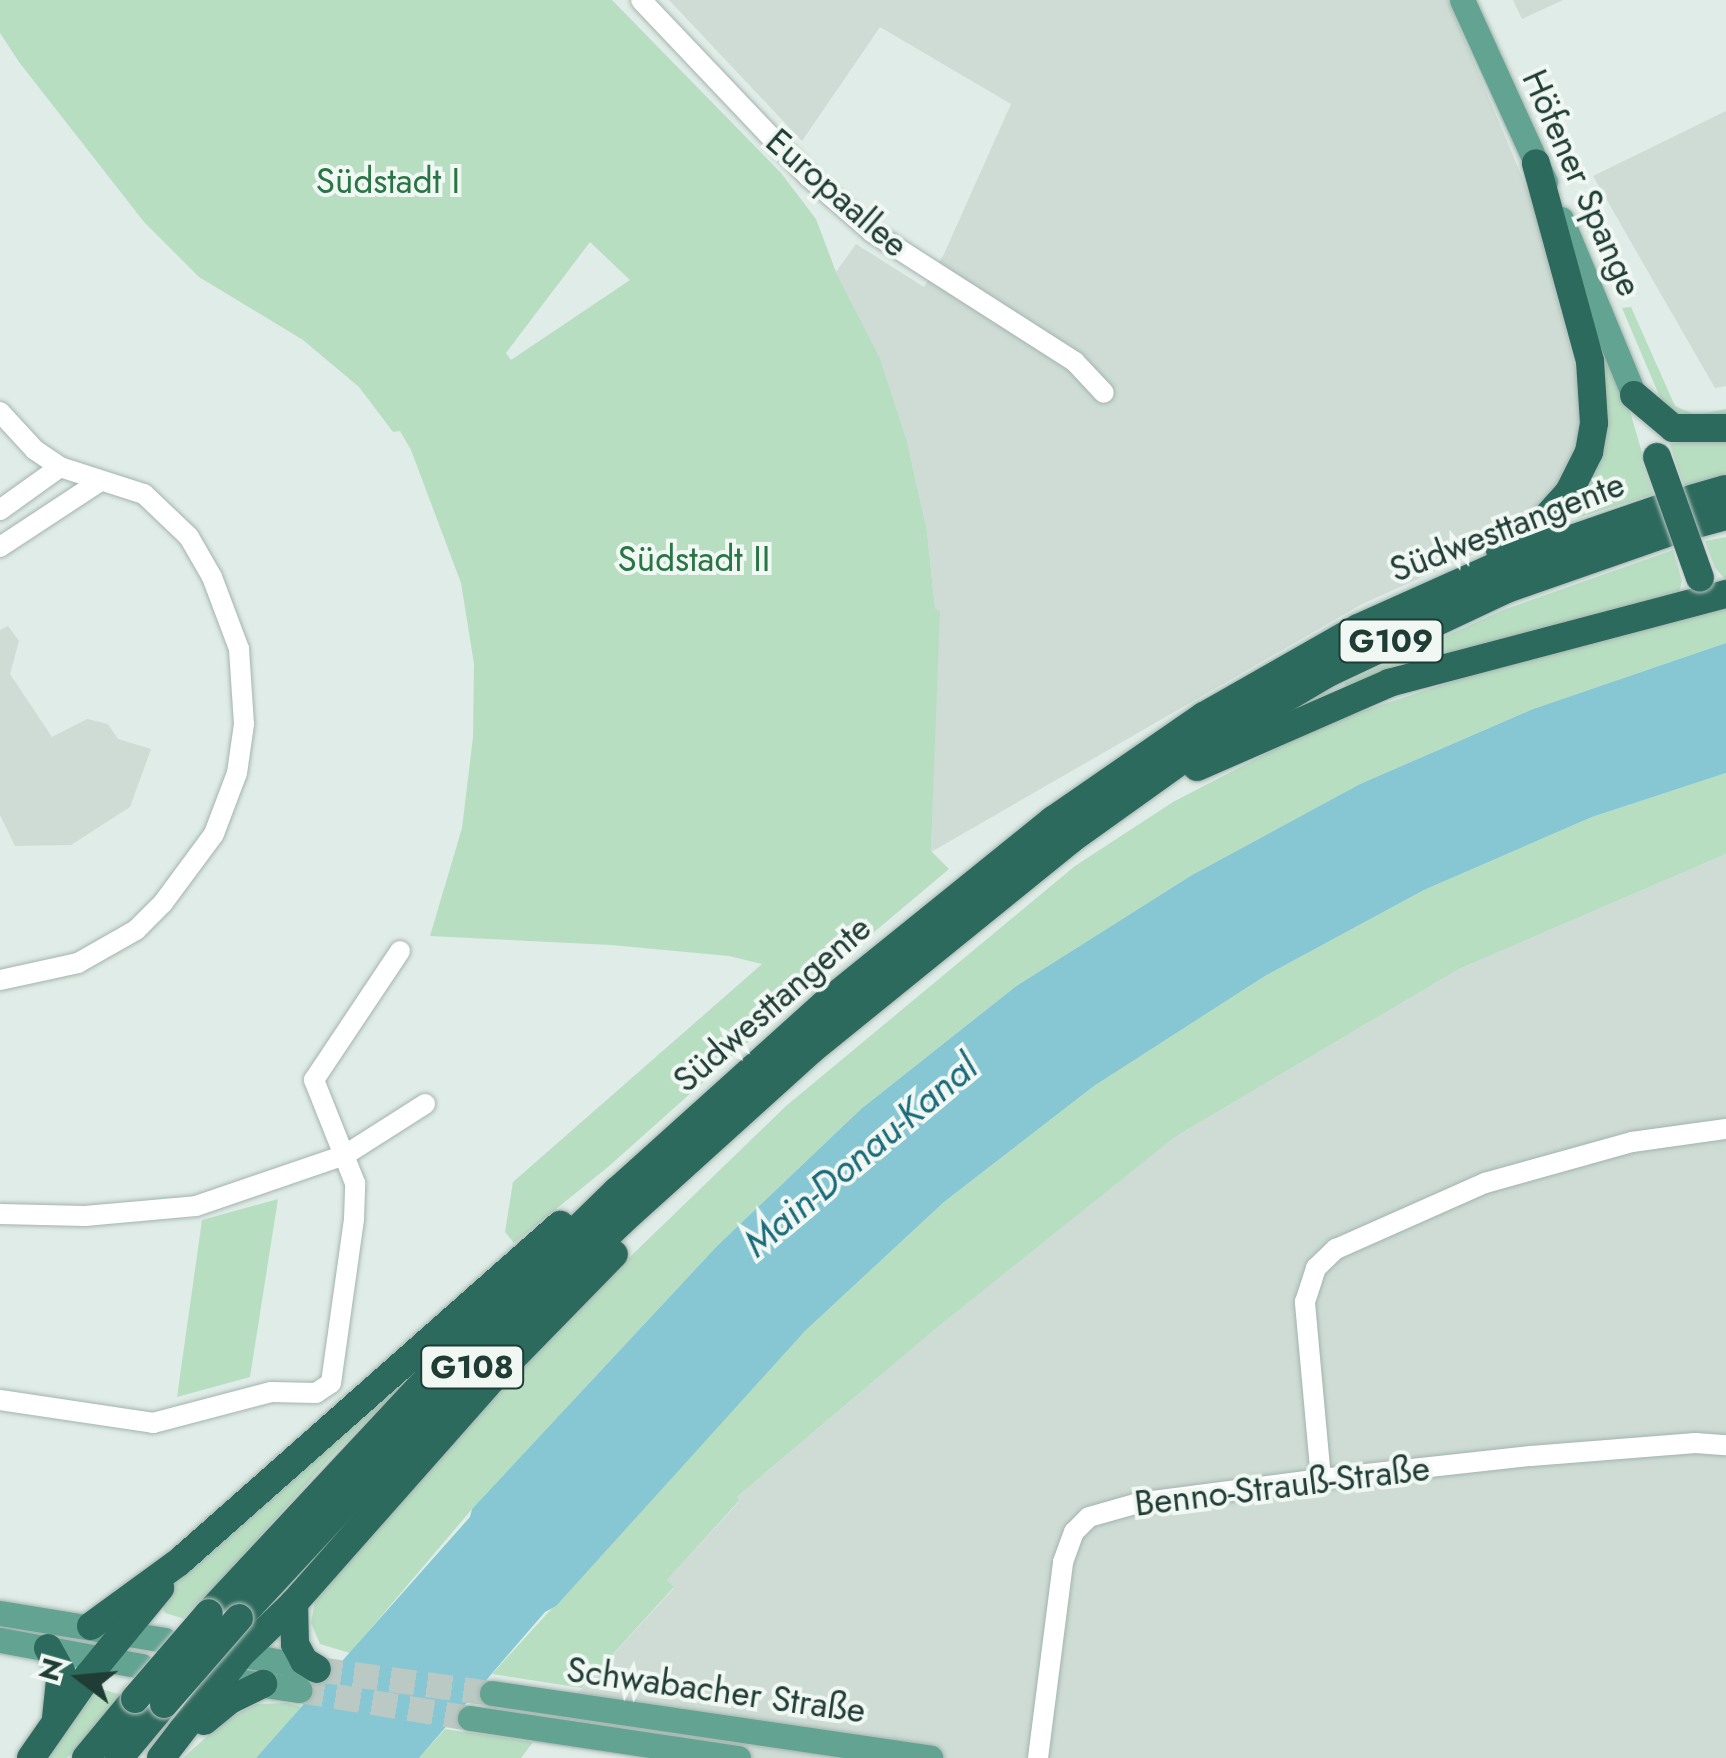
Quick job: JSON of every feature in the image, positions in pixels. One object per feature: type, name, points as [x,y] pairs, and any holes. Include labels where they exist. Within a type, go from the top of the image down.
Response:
[{"type":"highway","points":[[1470,576],[1558,506],[1579,476],[1592,438],[1595,392],[1590,361],[1536,163]]},
{"type":"highway","points":[[1634,395],[1673,428],[1726,428]]},
{"type":"highway","points":[[1136,792],[1389,683],[1711,590],[1634,395]]},
{"type":"highway","points":[[1705,513],[1726,489]]},
{"type":"highway","name":"Südwesttangente","points":[[86,1758],[209,1613],[462,1342],[617,1191],[826,1004],[1061,830],[1136,792],[1279,700],[1402,636],[1662,521],[1470,576],[1358,628],[1248,689],[1145,754],[1061,830],[907,969],[720,1132],[476,1363],[239,1618],[119,1758]]},
{"type":"highway","points":[[164,1754],[223,1665],[294,1603],[493,1378],[636,1232],[720,1132]]},
{"type":"highway","points":[[91,1626],[179,1562],[548,1232],[617,1191]]},
{"type":"highway","points":[[31,1758],[179,1562]]},
{"type":"highway","points":[[294,1603],[295,1644],[308,1679]]},
{"type":"highway","points":[[48,1648],[61,1671],[55,1722]]},
{"type":"highway","points":[[164,1754],[230,1700],[263,1684]]},
{"type":"main road","name":"Höfener Spange","points":[[1462,0],[1634,395]]},
{"type":"main road","points":[[0,1613],[166,1640]]},
{"type":"main road","points":[[0,1640],[142,1666]]},
{"type":"main road","points":[[223,1665],[308,1679]]},
{"type":"main road","points":[[223,1665],[263,1684],[308,1679]]},
{"type":"main road","name":"Schwabacher Straße","points":[[492,1693],[930,1758]]},
{"type":"main road","name":"Schwabacher Straße","points":[[470,1718],[738,1758]]},
{"type":"street","name":"Europaallee","points":[[640,0],[809,177],[872,232],[1075,362],[1104,394]]},
{"type":"street","points":[[0,412],[35,450],[60,467],[132,490],[157,504],[189,538],[212,577],[239,649],[244,724],[237,773],[214,834],[186,875],[136,930],[78,962],[0,980]]},
{"type":"street","points":[[0,510],[60,467]]},
{"type":"street","points":[[0,547],[99,482]]},
{"type":"street","points":[[0,1400],[153,1423],[271,1392],[316,1393],[331,1383],[354,1219],[355,1183],[314,1080],[400,951]]},
{"type":"street","points":[[0,1214],[85,1216],[196,1206],[344,1155],[425,1104]]},
{"type":"street","points":[[1321,1479],[1306,1302],[1316,1268],[1336,1249],[1485,1183],[1632,1142],[1726,1129]]},
{"type":"street","name":"Benno-Strauß-Straße","points":[[1038,1758],[1062,1562],[1074,1532],[1089,1517],[1138,1503],[1321,1479],[1548,1454],[1695,1443],[1726,1445]]},
{"type":"shaded area","points":[[669,0],[1448,0],[1532,201],[1577,375],[1589,394],[1568,483],[1503,541],[1362,604],[931,852],[939,611],[935,608],[927,531],[907,441],[880,358],[836,272],[856,244],[924,287],[944,254],[1011,104],[880,27],[802,141]]},
{"type":"shaded area","points":[[1513,0],[1563,0],[1522,19]]},
{"type":"shaded area","points":[[1726,111],[1726,386],[1715,388],[1593,176]]},
{"type":"shaded area","points":[[8,626],[19,641],[10,674],[52,737],[87,719],[108,724],[118,739],[151,749],[130,807],[71,845],[15,846],[0,815],[0,630]]},
{"type":"shaded area","points":[[1726,854],[1726,1758],[644,1758],[533,1742],[674,1588],[667,1580],[739,1502],[736,1498],[933,1331],[1175,1137],[1459,969]]},
{"type":"green space","points":[[0,0],[612,0],[781,173],[816,219],[836,272],[880,358],[907,441],[927,531],[935,608],[940,611],[931,851],[949,869],[823,975],[608,1167],[514,1243],[505,1232],[513,1182],[762,964],[729,956],[611,945],[430,936],[462,828],[473,737],[474,664],[461,583],[411,450],[400,431],[393,432],[359,387],[303,340],[199,277],[144,222],[0,33]],"holes":[[[590,242],[630,280],[511,360],[506,353]]]},
{"type":"green space","points":[[1631,307],[1675,406],[1696,415],[1726,409],[1726,422],[1696,425],[1665,409],[1622,308]]},
{"type":"green space","points":[[1592,315],[1629,408],[1654,494],[1577,518],[1572,505]]},
{"type":"green space","points":[[1726,434],[1726,474],[1683,486],[1670,444]]},
{"type":"green space","points":[[1726,537],[1726,580],[1715,568],[1705,541]]},
{"type":"green space","points":[[1673,550],[1682,581],[1678,598],[1350,692],[1344,683],[1503,610]]},
{"type":"green space","points":[[1726,602],[1726,643],[1533,709],[1360,784],[1192,875],[1015,987],[861,1109],[718,1245],[472,1509],[350,1653],[320,1644],[311,1623],[315,1600],[328,1580],[573,1312],[786,1106],[1075,866],[1173,802],[1323,724],[1512,662]]},
{"type":"green space","points":[[1726,773],[1726,854],[1459,969],[1175,1137],[933,1331],[737,1497],[739,1501],[667,1580],[674,1587],[582,1688],[492,1674],[805,1331],[944,1202],[1094,1086],[1265,976],[1424,890],[1592,817]]},
{"type":"green space","points":[[278,1199],[250,1377],[177,1397],[202,1220]]},
{"type":"green space","points":[[503,1286],[330,1458],[185,1619],[165,1613],[162,1606],[176,1581]]},
{"type":"green space","points":[[92,1686],[121,1695],[67,1758],[44,1758]]},
{"type":"green space","points":[[287,1703],[302,1707],[256,1758],[183,1758],[224,1721],[256,1704]]},
{"type":"green space","points":[[445,1729],[533,1742],[521,1758],[419,1758]]},
{"type":"water","name":"Main-Donau-Kanal","points":[[1726,643],[1726,773],[1592,817],[1424,890],[1265,976],[1094,1086],[944,1202],[805,1331],[556,1606],[545,1612],[419,1758],[256,1758],[470,1517],[472,1509],[718,1245],[861,1109],[1015,987],[1192,875],[1360,784],[1533,709]]},
{"type":"tunnel","points":[[317,1669],[492,1693]]},
{"type":"tunnel","points":[[299,1690],[470,1718]]},
{"type":"park label","name":"Südstadt I","points":[[388,181]]},
{"type":"park label","name":"Südstadt II","points":[[694,559]]}]
